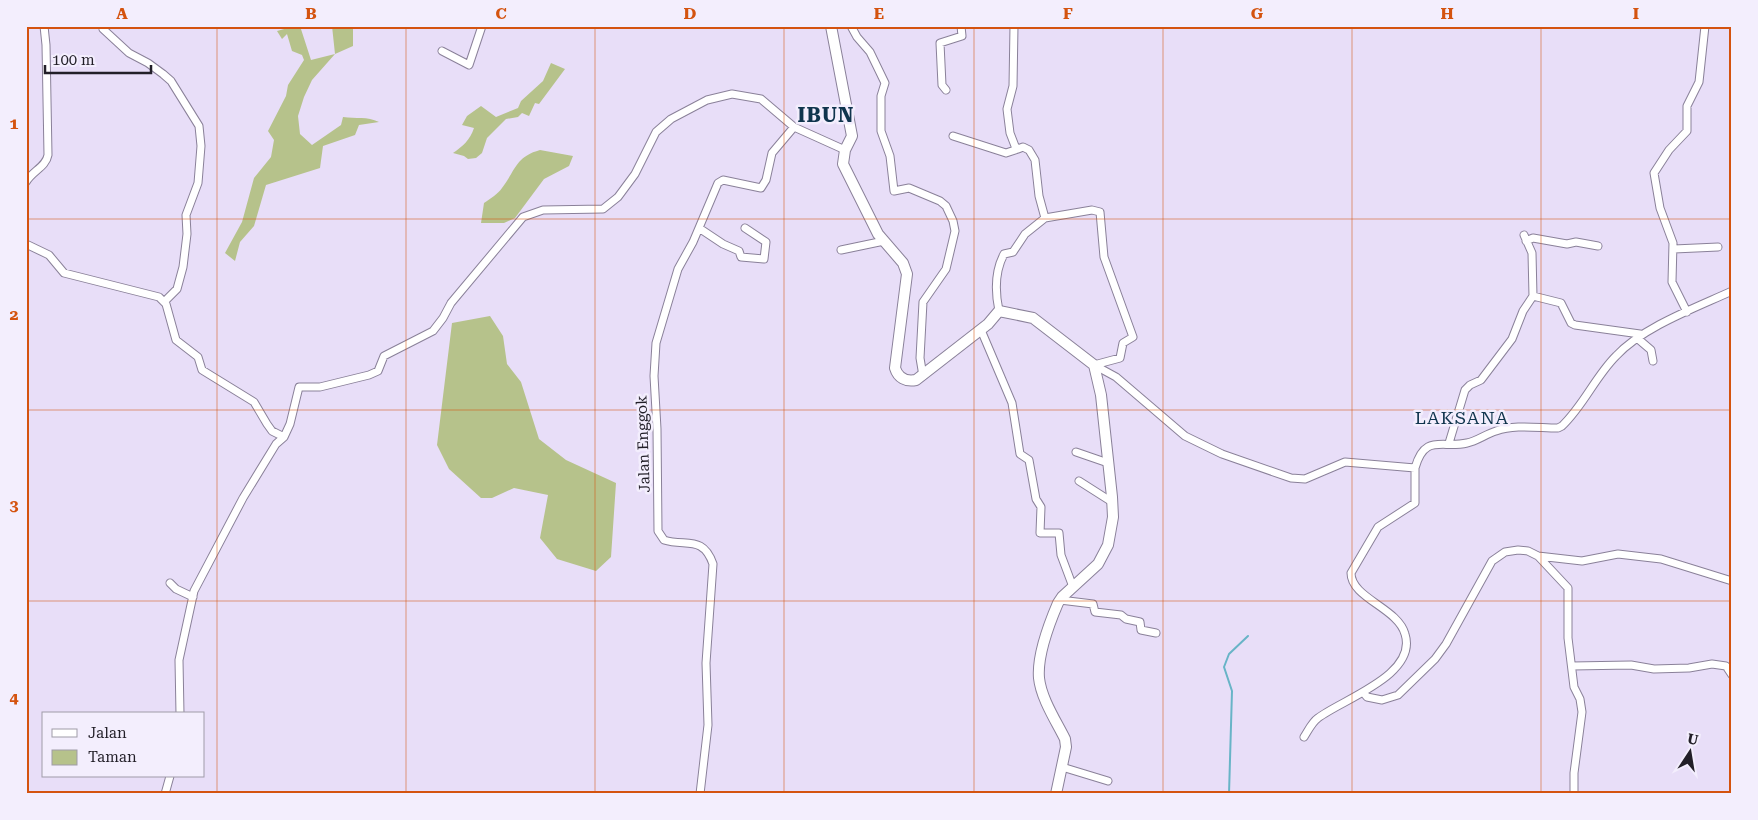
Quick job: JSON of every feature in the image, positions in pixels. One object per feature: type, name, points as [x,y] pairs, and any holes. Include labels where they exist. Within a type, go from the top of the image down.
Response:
[{"type":"main road","points":[[831,26],[852,136],[844,150],[843,164],[866,214],[884,241],[903,263],[907,274],[895,368],[898,374],[906,380],[916,380],[923,376],[981,330],[999,311],[1033,318],[1094,365],[1101,396],[1108,463],[1112,502],[1111,530],[1103,557],[1060,600],[1044,648],[1039,679],[1065,738],[1066,747],[1056,794]]},
{"type":"street","points":[[26,182],[32,173],[45,163],[48,155],[47,52],[44,26]]},
{"type":"street","points":[[442,51],[469,65],[482,26]]},
{"type":"street","points":[[851,26],[857,38],[870,52],[885,83],[881,96],[881,131],[890,156],[894,191],[909,188],[940,201],[946,206],[953,221],[955,231],[946,267],[923,302],[920,358],[923,376]]},
{"type":"street","points":[[946,90],[942,85],[940,43],[962,36],[961,26]]},
{"type":"street","points":[[1014,26],[1013,86],[1007,108],[1010,133],[1018,149]]},
{"type":"street","points":[[1687,312],[1672,282],[1674,249],[1660,208],[1654,173],[1670,150],[1687,131],[1688,106],[1701,74],[1705,26]]},
{"type":"street","points":[[103,29],[129,53],[148,63],[167,77],[199,126],[202,146],[198,183],[186,215],[187,234],[183,267],[177,289],[164,302]]},
{"type":"street","points":[[180,712],[179,660],[193,597],[243,498],[276,444],[284,437],[290,424],[299,387],[320,387],[378,371],[384,356],[433,331],[453,300],[523,217],[543,210],[603,209],[624,189],[635,174],[656,132],[671,119],[707,100],[732,94],[761,100],[794,127],[844,150]]},
{"type":"street","name":"Jalan Enggok","points":[[700,794],[708,724],[706,663],[713,564],[707,552],[700,545],[664,540],[658,531],[658,429],[654,376],[655,351],[660,327],[678,269],[720,181],[761,188],[766,180],[772,153],[794,127]]},
{"type":"street","points":[[953,136],[1006,153],[1018,149],[1026,148],[1029,150],[1035,160],[1039,196],[1045,218]]},
{"type":"street","points":[[999,311],[997,279],[1004,254],[1014,252],[1025,234],[1045,218],[1092,210],[1100,212],[1104,257],[1133,337],[1123,342],[1120,358],[1094,365]]},
{"type":"street","points":[[699,228],[723,244],[738,251],[741,257],[764,259],[766,242],[745,228]]},
{"type":"street","points":[[1449,443],[1465,390],[1470,384],[1481,380],[1512,339],[1523,311],[1533,296],[1532,253],[1525,238],[1567,244],[1576,242],[1598,246]]},
{"type":"street","points":[[841,250],[884,241]]},
{"type":"street","points":[[26,244],[49,256],[64,273],[159,297],[164,302],[176,340],[198,357],[202,370],[254,402],[266,424],[272,431],[284,437]]},
{"type":"street","points":[[1674,249],[1718,247]]},
{"type":"street","points":[[1304,737],[1316,719],[1398,668],[1407,648],[1407,638],[1397,620],[1354,585],[1351,573],[1378,527],[1415,503],[1415,468],[1419,456],[1430,445],[1468,443],[1506,429],[1558,428],[1562,426],[1583,403],[1602,372],[1623,349],[1639,336],[1732,291]]},
{"type":"street","points":[[1533,296],[1561,302],[1570,323],[1575,325],[1639,336],[1651,350],[1653,361]]},
{"type":"street","points":[[981,330],[1012,403],[1021,456],[1029,460],[1036,499],[1041,507],[1040,533],[1059,534],[1062,555],[1072,587]]},
{"type":"street","points":[[1094,365],[1116,377],[1193,440],[1222,454],[1291,478],[1305,479],[1345,462],[1415,468]]},
{"type":"street","points":[[1076,452],[1108,463]]},
{"type":"street","points":[[1079,481],[1112,502]]},
{"type":"street","points":[[1362,692],[1367,697],[1382,700],[1398,695],[1446,644],[1492,561],[1505,552],[1518,550],[1538,556],[1582,561],[1618,554],[1661,559],[1732,581]]},
{"type":"street","points":[[1538,556],[1568,588],[1568,638],[1574,687],[1579,696],[1582,712],[1574,774],[1574,794]]},
{"type":"street","points":[[170,583],[176,589],[193,597]]},
{"type":"street","points":[[1060,600],[1091,604],[1094,612],[1121,615],[1125,619],[1140,622],[1141,630],[1156,633]]},
{"type":"street","points":[[1572,666],[1631,665],[1654,669],[1689,668],[1712,664],[1726,666],[1732,675]]},
{"type":"street","points":[[1062,766],[1108,781]]},
{"type":"street","points":[[165,794],[169,778]]},
{"type":"green space","points":[[300,26],[311,60],[335,54],[312,80],[304,97],[298,116],[300,134],[312,145],[341,125],[343,117],[366,118],[379,122],[359,125],[355,135],[323,146],[320,168],[266,185],[254,226],[240,242],[235,261],[225,253],[242,222],[254,178],[271,157],[274,140],[268,131],[286,96],[288,85],[304,60],[302,55],[292,51],[287,34],[282,39],[277,31]]},
{"type":"green space","points":[[332,26],[353,26],[353,46],[335,54]]},
{"type":"green space","points":[[551,63],[565,69],[539,104],[535,103],[529,116],[522,113],[518,117],[506,119],[487,138],[482,153],[476,158],[468,159],[453,153],[466,142],[474,128],[462,125],[467,116],[481,106],[496,117],[518,108],[521,101],[543,81]]},
{"type":"green space","points":[[540,150],[573,156],[569,166],[544,179],[515,218],[504,223],[481,223],[484,203],[500,190],[525,156]]},
{"type":"green space","points":[[490,316],[503,336],[507,364],[521,382],[539,439],[566,460],[616,483],[611,557],[596,571],[557,559],[540,538],[548,495],[514,488],[492,498],[481,498],[449,469],[437,445],[452,323]]},
{"type":"waterway","points":[[1229,794],[1232,691],[1224,667],[1229,654],[1248,636]]},
{"type":"district","name":"IBUN","points":[[826,115]]},
{"type":"district","name":"LAKSANA","points":[[1462,417]]}]
